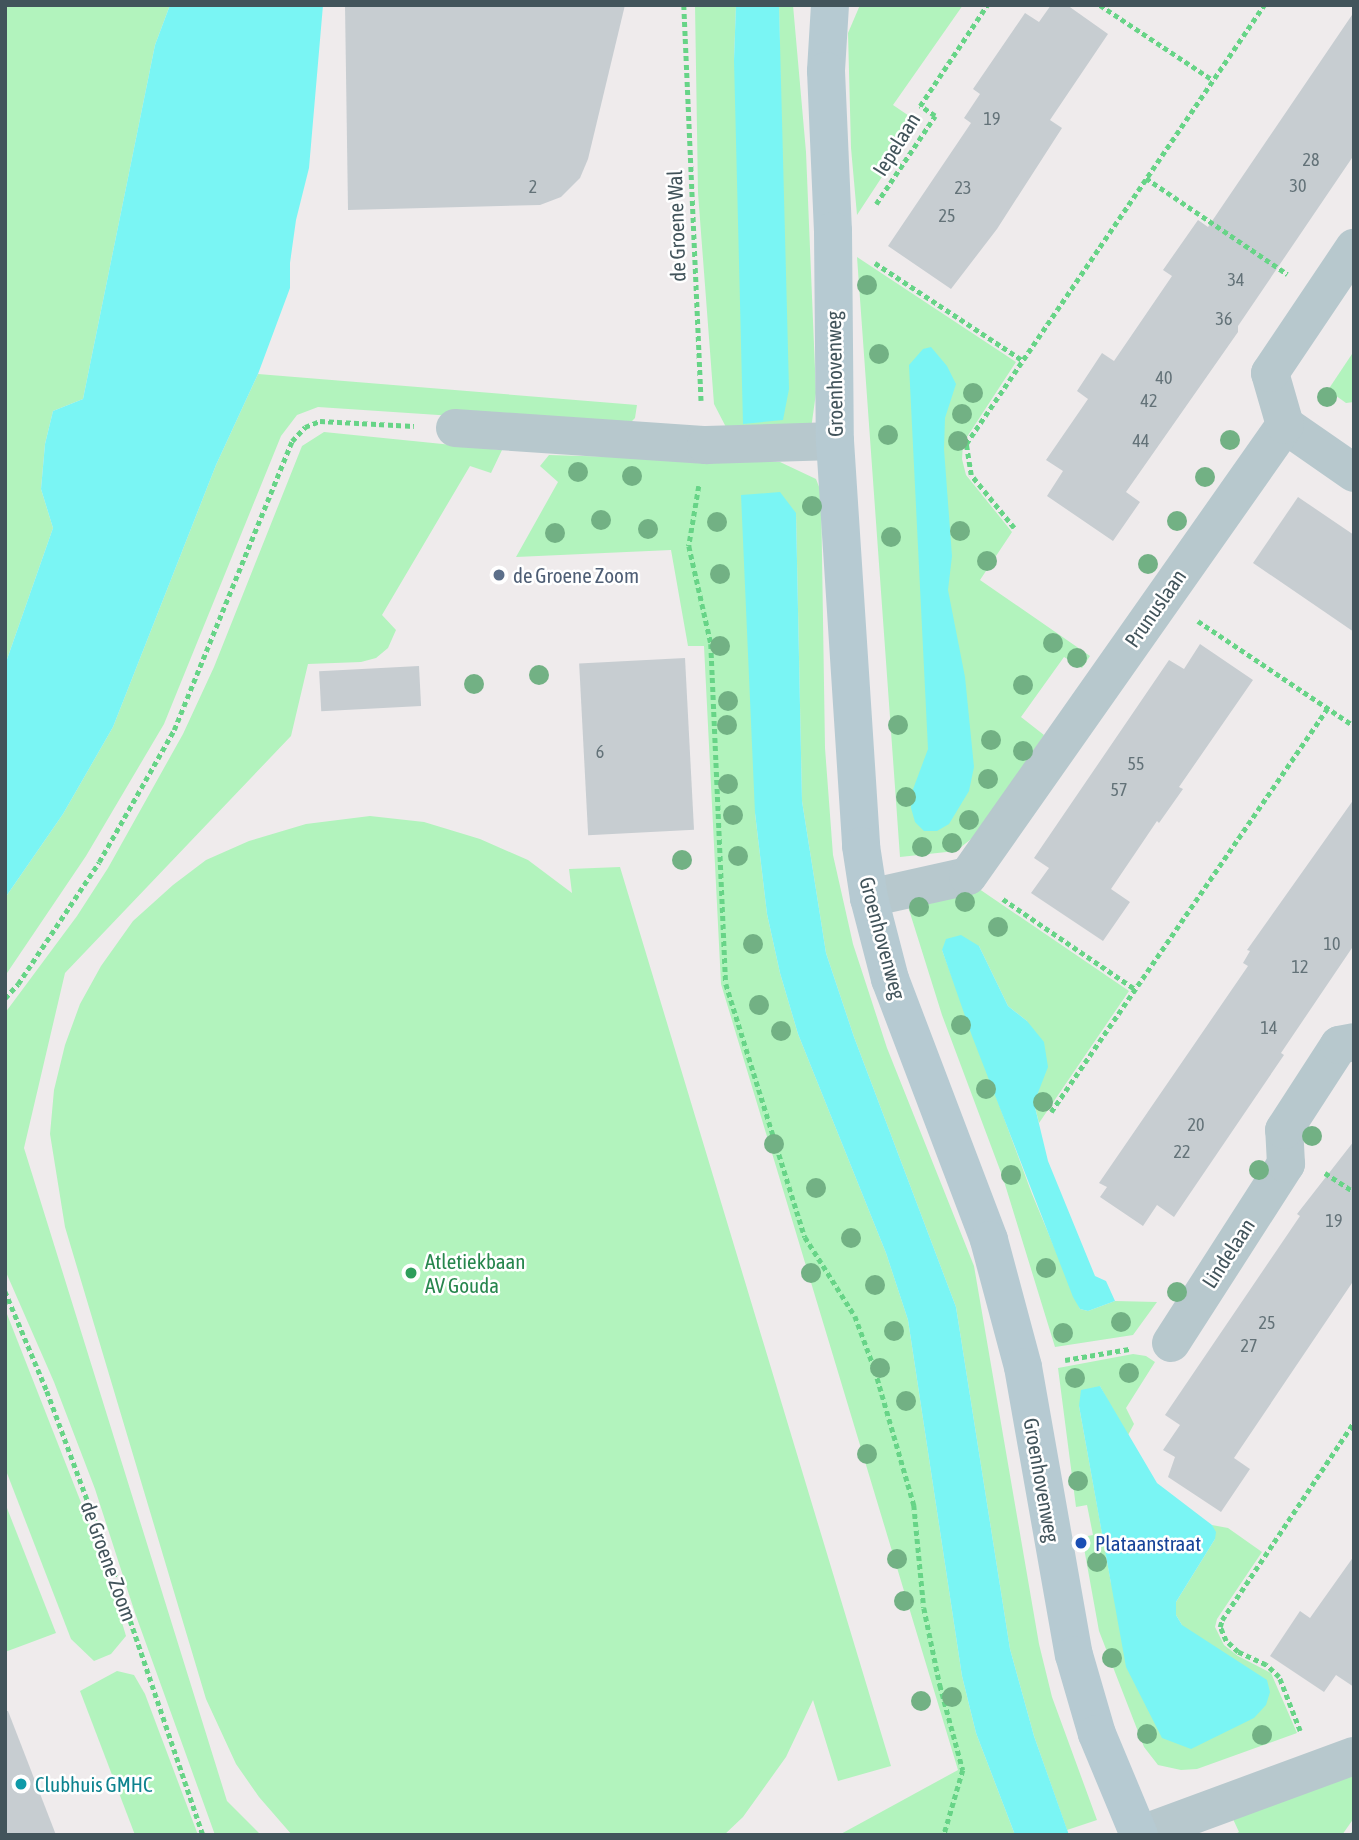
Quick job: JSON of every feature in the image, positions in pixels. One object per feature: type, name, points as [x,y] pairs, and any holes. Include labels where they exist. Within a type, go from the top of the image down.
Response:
[{"type":"street","name":"Groenhovenweg","points":[[830,5],[826,71],[840,257],[835,441],[861,846],[869,898],[890,979],[989,1240],[1023,1367],[1074,1655],[1097,1734],[1139,1835]]},
{"type":"street","points":[[1354,248],[1270,373],[1284,425],[1354,473]]},
{"type":"street","name":"Prunuslaan","points":[[968,876],[1284,425]]},
{"type":"street","points":[[455,428],[706,445],[835,441]]},
{"type":"street","points":[[869,898],[968,876]]},
{"type":"street","name":"Lindelaan","points":[[1171,1343],[1286,1164],[1284,1130],[1339,1045],[1354,1042]]},
{"type":"street","points":[[1139,1835],[1354,1756]]},
{"type":"path","name":"de Groene Wal","points":[[684,5],[697,370],[706,445],[689,546],[711,644],[726,984],[805,1237],[856,1316],[875,1370],[914,1505],[924,1608],[940,1685],[963,1770],[944,1835]]},
{"type":"path","name":"Iepelaan","points":[[870,213],[935,116],[920,106],[987,5]]},
{"type":"path","points":[[1100,5],[1213,80]]},
{"type":"path","points":[[1014,528],[971,475],[967,444],[1264,5]]},
{"type":"path","points":[[1146,178],[1321,297]]},
{"type":"path","points":[[840,257],[1022,360]]},
{"type":"path","points":[[5,998],[86,881],[174,730],[292,441],[305,427],[320,421],[455,428]]},
{"type":"path","points":[[1163,597],[1354,726]]},
{"type":"path","points":[[1051,1112],[1328,708]]},
{"type":"path","points":[[968,876],[1135,989]]},
{"type":"path","name":"de Groene Zoom","points":[[5,1291],[47,1391],[114,1572],[203,1835]]},
{"type":"path","points":[[1023,1367],[1171,1343]]},
{"type":"path","points":[[1315,1770],[1279,1677],[1266,1665],[1238,1652],[1226,1642],[1220,1628],[1222,1620],[1354,1422]]},
{"type":"green space","points":[[5,5],[170,5],[155,45],[83,399],[53,411],[45,444],[41,489],[53,528],[5,665]]},
{"type":"green space","points":[[695,5],[736,5],[734,60],[781,122],[779,5],[793,5],[806,152],[816,393],[811,429],[728,431],[714,404],[698,193]]},
{"type":"green space","points":[[860,5],[963,5],[893,105],[918,122],[857,215],[851,148],[848,33]]},
{"type":"green space","points":[[857,257],[1016,362],[963,443],[962,459],[966,475],[1012,532],[980,580],[1090,656],[1082,668],[1064,657],[1021,717],[1044,735],[980,832],[956,851],[900,857]]},
{"type":"green space","points":[[1354,351],[1354,402],[1346,403],[1328,390]]},
{"type":"green space","points":[[258,374],[637,405],[635,418],[628,425],[617,427],[318,407],[297,415],[281,436],[164,724],[86,856],[5,976],[5,898],[63,814],[113,727],[216,465]]},
{"type":"green space","points":[[324,432],[502,450],[491,473],[470,466],[382,615],[396,630],[388,648],[376,658],[361,662],[308,664],[291,736],[65,973],[24,1148],[227,1801],[261,1835],[215,1835],[135,1613],[95,1489],[54,1382],[5,1270],[5,1013],[77,916],[108,868],[183,734],[214,667],[302,446]]},
{"type":"green space","points":[[549,455],[780,462],[816,479],[821,492],[825,748],[833,855],[853,944],[887,1048],[974,1266],[1039,1644],[1052,1697],[1097,1820],[1067,1830],[1034,1736],[1010,1649],[956,1307],[854,1037],[826,953],[802,801],[796,513],[755,813],[767,914],[780,973],[798,1034],[886,1253],[908,1320],[962,1676],[976,1733],[1015,1835],[839,1835],[958,1770],[721,984],[704,646],[688,646],[671,550],[516,557],[558,482],[540,466]]},
{"type":"green space","name":"Atletiekbaan AV Gouda","points":[[370,816],[424,822],[480,839],[528,860],[572,893],[569,869],[620,867],[891,1766],[838,1781],[813,1700],[786,1757],[743,1817],[724,1835],[292,1835],[259,1797],[236,1764],[206,1699],[65,1227],[50,1134],[54,1090],[65,1045],[80,1004],[101,966],[133,921],[173,885],[206,860],[249,841],[306,824]]},
{"type":"green space","points":[[966,880],[1129,991],[1039,1123],[1034,1103],[1037,1092],[1027,1021],[1008,1006],[979,946],[942,950],[1032,1194],[1080,1309],[1088,1311],[1115,1301],[1157,1302],[1133,1335],[1055,1347],[1003,1178],[942,1015],[905,897]]},
{"type":"green space","points":[[5,1309],[102,1556],[126,1636],[111,1654],[94,1661],[71,1639],[5,1468]]},
{"type":"green space","points":[[1133,1354],[1146,1356],[1155,1362],[1126,1408],[1134,1424],[1127,1437],[1100,1386],[1079,1406],[1111,1583],[1182,1625],[1176,1615],[1176,1602],[1215,1539],[1212,1525],[1228,1528],[1262,1552],[1217,1619],[1215,1627],[1224,1645],[1238,1656],[1271,1673],[1297,1733],[1197,1769],[1181,1770],[1158,1765],[1144,1747],[1099,1631],[1082,1537],[1093,1535],[1087,1505],[1076,1507],[1058,1368]]},
{"type":"green space","points":[[5,1503],[56,1633],[5,1652]]},
{"type":"green space","points":[[117,1671],[134,1675],[145,1694],[198,1835],[135,1835],[80,1691]]},
{"type":"green space","points":[[1354,1775],[1354,1818],[1342,1835],[1233,1835],[1239,1832],[1233,1819]]},
{"type":"water","points":[[170,5],[323,5],[309,168],[296,220],[290,263],[290,288],[258,374],[216,465],[113,727],[63,814],[5,898],[5,665],[53,528],[41,489],[45,444],[53,411],[83,399],[155,45]]},
{"type":"water","points":[[736,5],[779,5],[789,389],[783,420],[743,424],[734,60]]},
{"type":"water","points":[[931,347],[947,366],[956,384],[945,418],[944,449],[952,556],[948,590],[965,677],[974,767],[969,791],[949,824],[937,831],[924,831],[915,822],[911,808],[912,792],[928,749],[909,365],[923,349]]},
{"type":"water","points":[[780,492],[796,513],[802,801],[826,953],[854,1037],[956,1307],[1010,1649],[1034,1736],[1069,1835],[1015,1835],[976,1733],[962,1676],[908,1320],[886,1253],[798,1034],[780,973],[767,914],[755,813],[741,495]]},
{"type":"water","points":[[961,935],[979,946],[1008,1006],[1027,1021],[1044,1042],[1048,1067],[1034,1103],[1048,1161],[1095,1276],[1106,1281],[1115,1301],[1088,1311],[1080,1309],[1073,1297],[972,1036],[942,950],[946,939]]},
{"type":"water","points":[[1100,1386],[1157,1483],[1212,1525],[1216,1532],[1215,1539],[1176,1602],[1176,1615],[1182,1625],[1267,1680],[1270,1692],[1266,1705],[1254,1718],[1191,1749],[1162,1738],[1126,1667],[1079,1406],[1081,1390]]},
{"type":"building","points":[[345,5],[625,5],[588,159],[580,178],[561,197],[540,205],[348,210]]},
{"type":"building","points":[[1051,5],[1067,5],[1108,34],[1050,120],[1062,128],[997,229],[951,289],[888,246],[971,123],[964,118],[980,94],[973,89],[1025,13],[1039,22]]},
{"type":"building","points":[[1354,12],[1354,155],[1238,326],[1238,332],[1126,492],[1140,502],[1113,541],[1047,496],[1063,471],[1046,460],[1088,399],[1077,391],[1102,353],[1114,361],[1172,276],[1163,270],[1198,220],[1208,227]]},
{"type":"building","points":[[1298,497],[1354,535],[1354,632],[1253,563]]},
{"type":"building","points":[[1200,644],[1253,680],[1179,787],[1183,789],[1159,823],[1157,821],[1111,889],[1130,902],[1103,941],[1031,893],[1049,868],[1034,858],[1169,660],[1184,669]]},
{"type":"building","points":[[685,658],[694,830],[588,835],[579,664]]},
{"type":"building","points":[[419,666],[421,706],[321,711],[319,671]]},
{"type":"building","points":[[1354,799],[1354,945],[1281,1053],[1284,1055],[1174,1217],[1157,1205],[1143,1226],[1100,1197],[1107,1187],[1099,1183],[1248,966],[1243,963],[1250,951],[1247,950]]},
{"type":"building","points":[[1354,1141],[1354,1280],[1234,1458],[1250,1469],[1221,1512],[1168,1477],[1175,1457],[1163,1450],[1180,1425],[1165,1415],[1300,1216],[1297,1214]]},
{"type":"building","points":[[1354,1556],[1354,1687],[1336,1675],[1324,1692],[1270,1656],[1300,1611],[1310,1618]]},
{"type":"building","name":"Clubhuis GMHC","points":[[5,1711],[8,1711],[56,1835],[5,1835]]},
{"type":"place","name":"de Groene Zoom","points":[[499,575]]},
{"type":"place","name":"Atletiekbaan AV Gouda","points":[[411,1273]]},
{"type":"place","name":"Plataanstraat","points":[[1081,1543]]},
{"type":"place","name":"Clubhuis GMHC","points":[[21,1784]]}]
